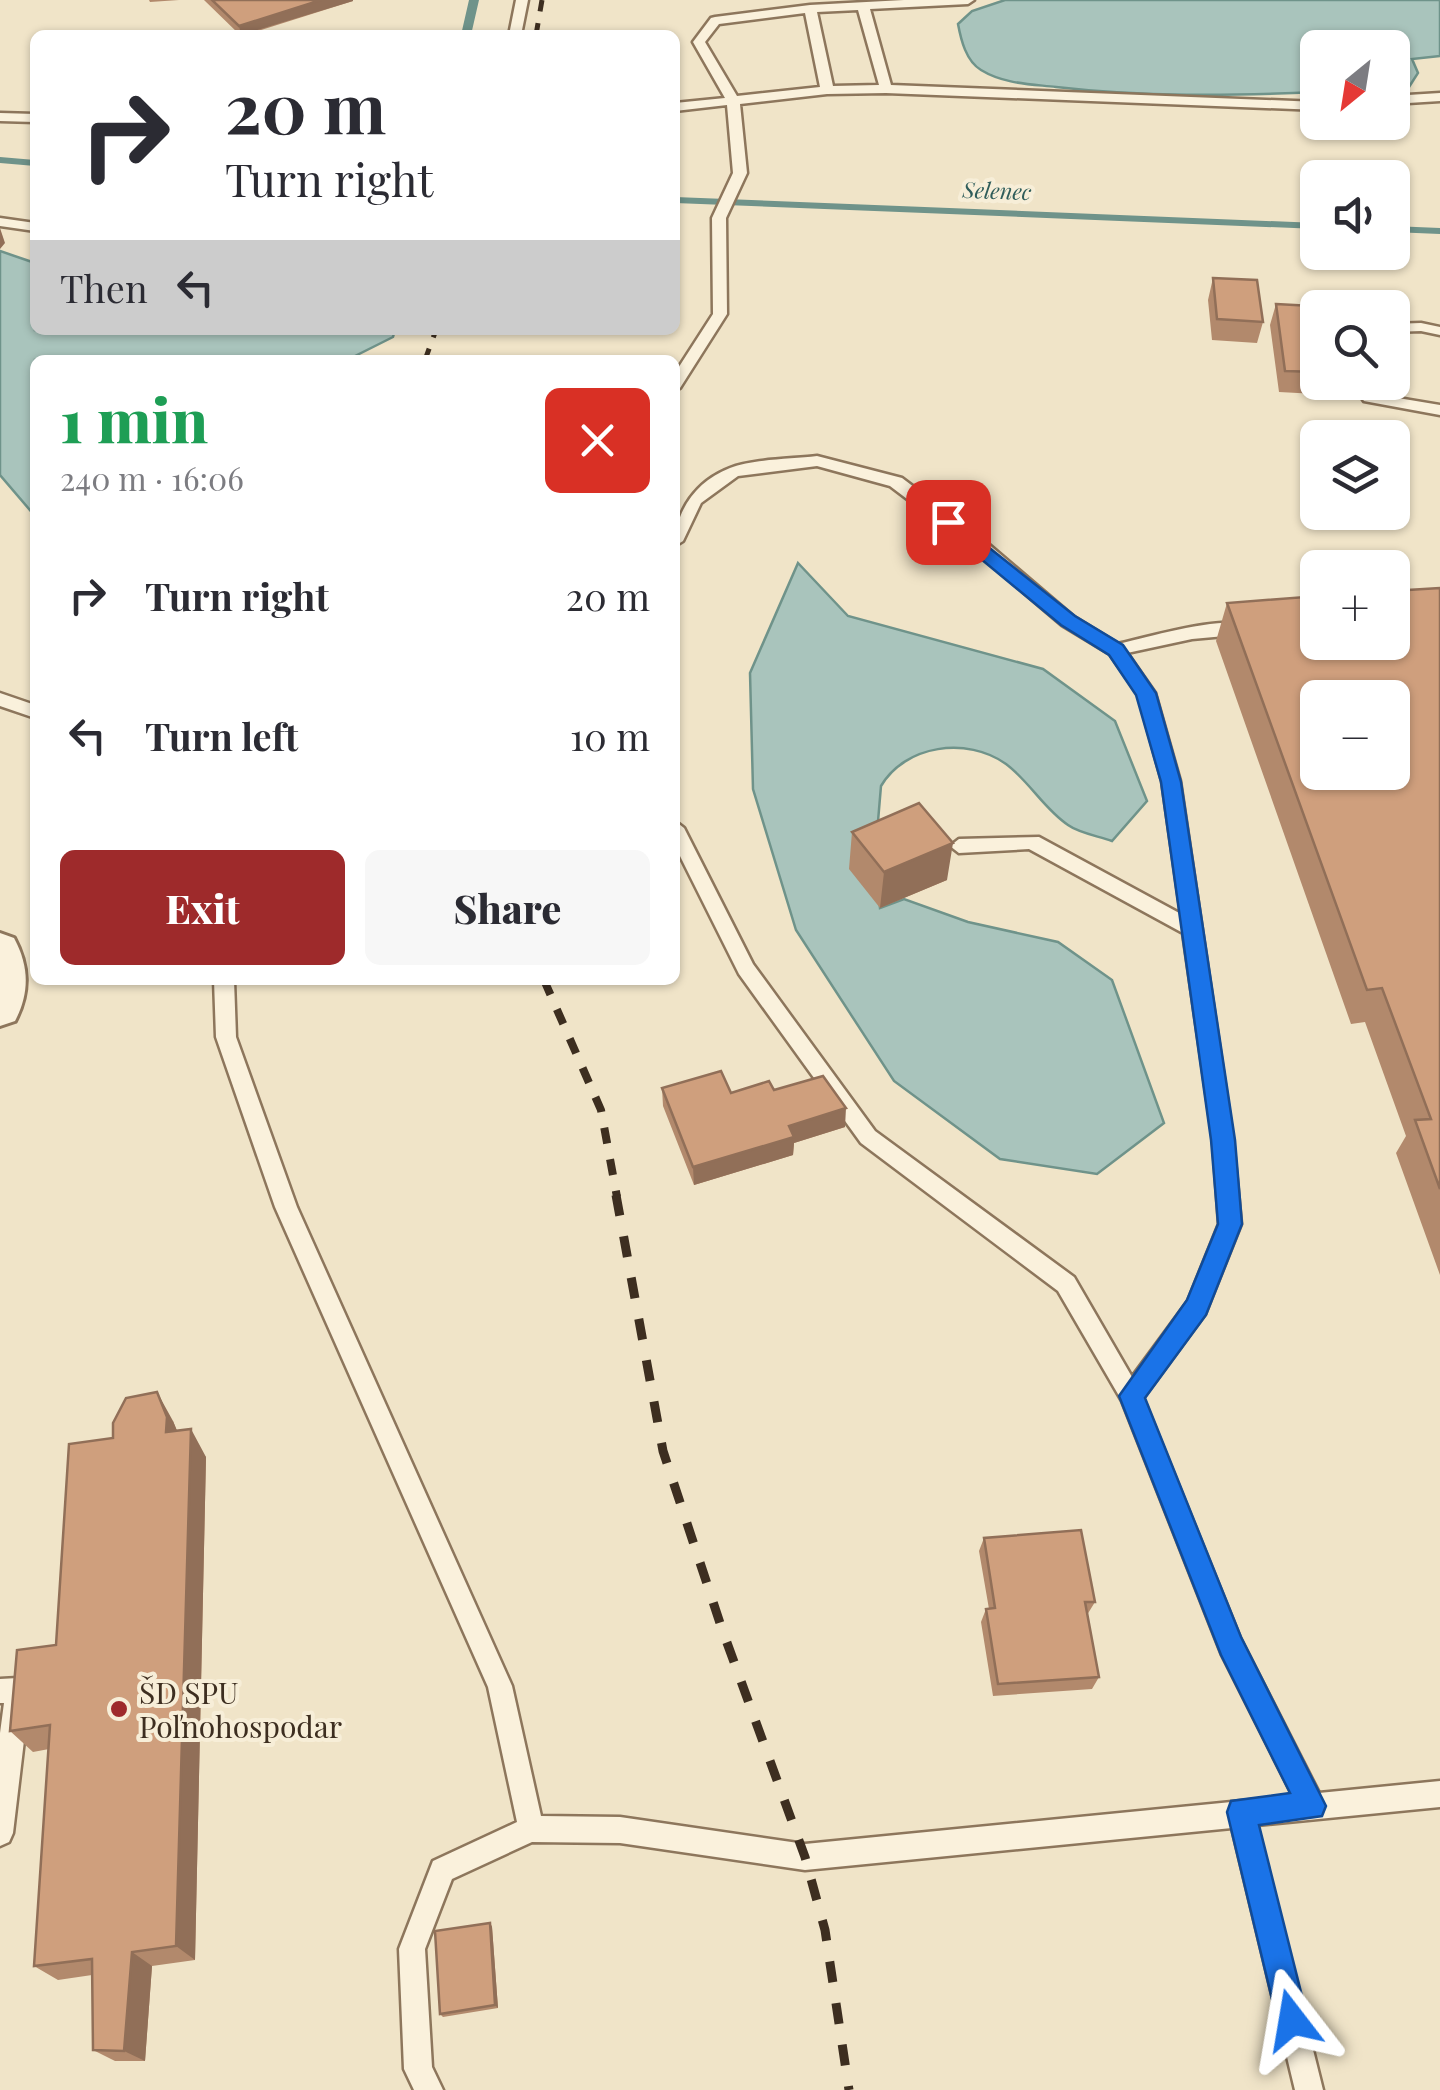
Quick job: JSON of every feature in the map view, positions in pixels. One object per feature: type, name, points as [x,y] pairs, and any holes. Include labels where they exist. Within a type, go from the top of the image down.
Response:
[{"type":"street","points":[[0,948],[7,963],[0,1009]]},
{"type":"lane","points":[[516,30],[522,0]]},
{"type":"lane","points":[[680,377],[720,314],[719,218],[740,173],[733,100],[699,42],[715,21],[810,9],[968,0]]},
{"type":"lane","points":[[864,6],[886,89]]},
{"type":"lane","points":[[810,9],[827,90]]},
{"type":"lane","points":[[680,106],[827,90],[886,89],[1300,105]]},
{"type":"lane","points":[[1410,99],[1440,97]]},
{"type":"lane","points":[[0,117],[30,118]]},
{"type":"lane","points":[[0,222],[30,226]]},
{"type":"lane","points":[[1410,327],[1440,331]]},
{"type":"lane","points":[[1381,400],[1440,410]]},
{"type":"lane","points":[[680,531],[695,500],[734,472],[818,460],[896,482],[974,541],[1068,621],[1116,650],[1146,693],[1171,782],[1223,1140],[1230,1224],[1197,1307],[1132,1396]]},
{"type":"lane","points":[[1116,650],[1192,632],[1264,627]]},
{"type":"lane","points":[[0,699],[30,710]]},
{"type":"lane","points":[[680,841],[746,968],[868,1137],[1066,1284],[1132,1396],[1231,1646],[1312,1806]]},
{"type":"lane","points":[[958,846],[1032,842],[1192,929]]},
{"type":"lane","points":[[224,985],[226,1037],[286,1207],[500,1686],[531,1829]]},
{"type":"lane","points":[[0,1691],[18,1690],[0,1833]]},
{"type":"lane","points":[[430,2090],[418,2070],[412,1949],[442,1870],[531,1829],[620,1830],[805,1857],[1440,1794]]},
{"type":"lane","points":[[1241,1812],[1309,2090]]},
{"type":"water","points":[[1005,0],[1440,0],[1440,56],[1412,59],[1418,73],[1410,85],[1410,30],[1300,30],[1300,93],[1219,95],[1089,90],[1027,84],[981,70],[968,56],[958,24],[972,11]]},
{"type":"water","points":[[0,251],[30,261],[30,335],[394,335],[357,355],[30,355],[30,510],[0,475]]},
{"type":"water","points":[[798,563],[848,616],[1043,669],[1115,721],[1147,801],[1112,841],[1068,825],[1022,778],[990,755],[956,748],[938,749],[905,761],[881,786],[875,857],[880,908],[904,899],[968,922],[1058,942],[1112,980],[1164,1123],[1097,1174],[1000,1159],[894,1081],[796,930],[753,789],[750,673]]},
{"type":"building","points":[[212,0],[321,0],[239,26]]},
{"type":"building","points":[[1213,278],[1257,280],[1263,322],[1217,319]]},
{"type":"building","points":[[1276,304],[1300,305],[1300,371],[1285,371]]},
{"type":"building","points":[[1440,588],[1440,1189],[1415,1120],[1431,1119],[1382,988],[1367,990],[1227,603],[1300,597],[1300,660],[1410,660],[1410,590]]},
{"type":"building","points":[[919,803],[953,843],[884,872],[852,832]]},
{"type":"building","points":[[721,1071],[731,1093],[769,1081],[774,1090],[823,1076],[846,1108],[789,1126],[794,1137],[693,1167],[662,1088]]},
{"type":"building","name":"ŠD SPU Poľnohospodar","points":[[157,1392],[167,1417],[166,1432],[191,1429],[176,1946],[132,1952],[124,2051],[93,2050],[92,1959],[34,1966],[50,1725],[10,1731],[17,1650],[56,1645],[69,1444],[113,1438],[113,1423],[126,1398]]},
{"type":"building","points":[[1081,1530],[1095,1602],[1085,1602],[1099,1677],[998,1684],[986,1609],[995,1608],[984,1538]]},
{"type":"building","points":[[490,1923],[495,2005],[440,2014],[435,1931]]},
{"type":"waterway","points":[[467,30],[474,0]]},
{"type":"waterway","name":"Selenec","points":[[0,160],[30,163]]},
{"type":"waterway","name":"Selenec","points":[[680,200],[1300,225]]},
{"type":"waterway","name":"Selenec","points":[[1410,230],[1440,231]]},
{"type":"railway","points":[[537,30],[542,0]]},
{"type":"railway","points":[[427,355],[434,335]]},
{"type":"railway","points":[[546,985],[601,1110],[617,1197]]},
{"type":"railway","points":[[616,1195],[663,1451],[722,1629],[805,1857],[825,1930],[849,2090]]},
{"type":"place","name":"ŠD SPU Poľnohospodar","points":[[119,1709]]},
{"type":"route","points":[[948,522],[1068,621],[1116,650],[1146,693],[1171,782],[1223,1140],[1230,1224],[1197,1307],[1132,1396],[1231,1646],[1312,1806],[1241,1812],[1292,2020]]}]
